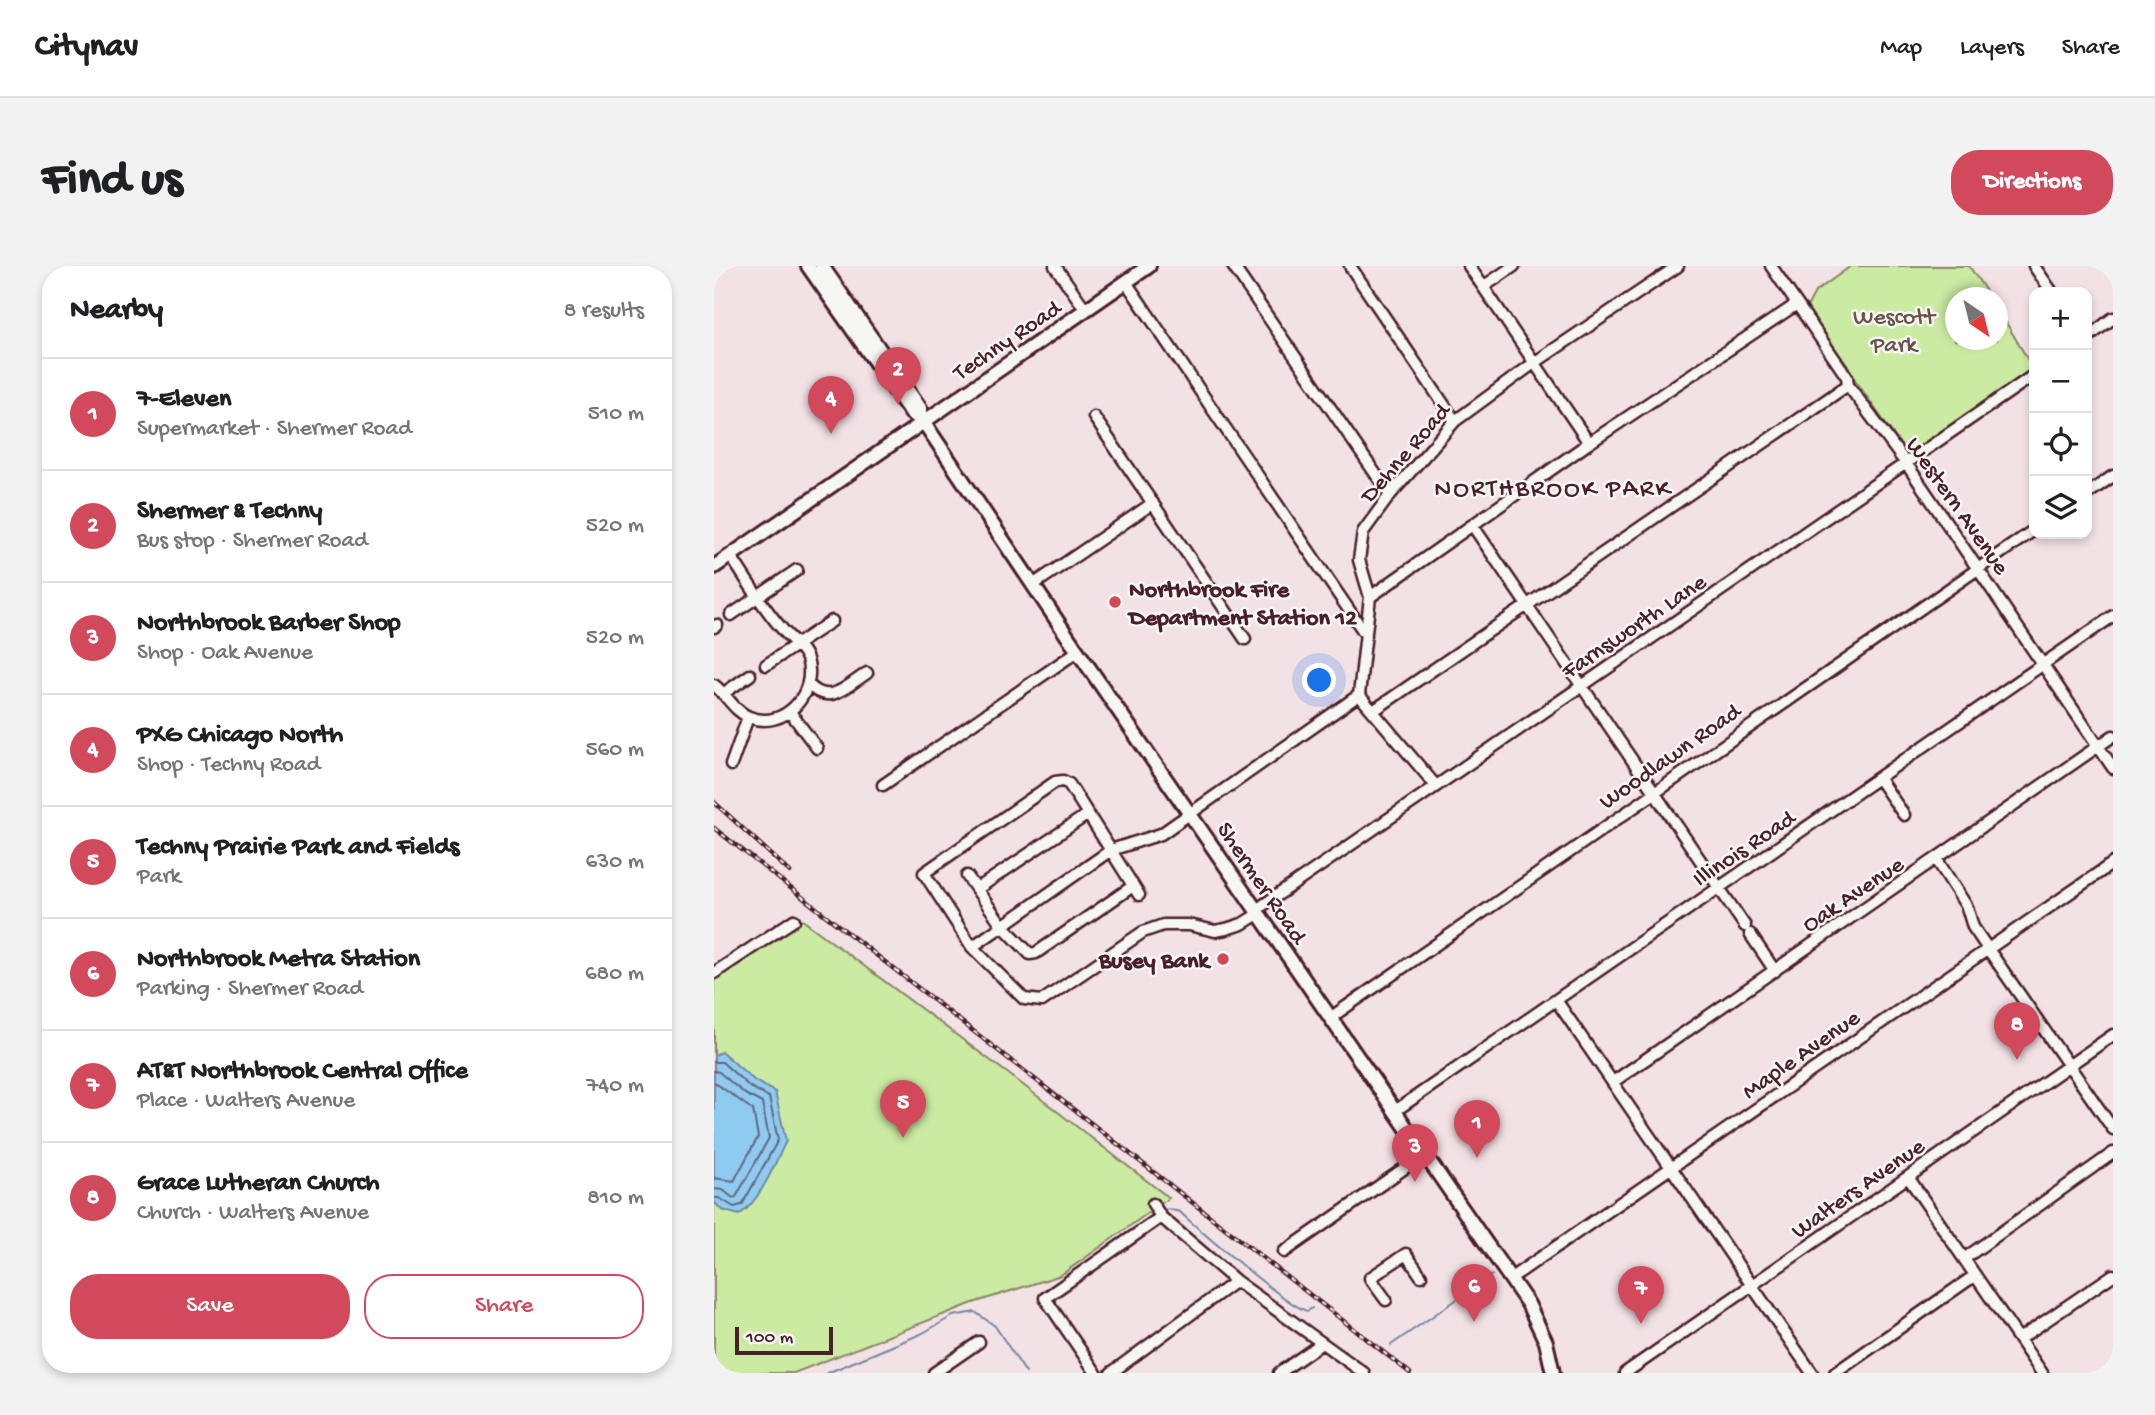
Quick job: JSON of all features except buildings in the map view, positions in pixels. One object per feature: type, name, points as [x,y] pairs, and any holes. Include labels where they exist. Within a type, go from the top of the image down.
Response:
[{"type":"main road","name":"Shermer Road","points":[[808,266],[911,414],[923,421]]},
{"type":"main road","name":"Shermer Road","points":[[822,266],[920,408],[923,421],[1033,585],[1511,1278],[1543,1334],[1553,1373]]},
{"type":"main road","name":"Techny Road","points":[[714,567],[1149,266]]},
{"type":"street","points":[[1055,266],[1086,310]]},
{"type":"street","points":[[1233,266],[1390,495]]},
{"type":"street","points":[[1350,266],[1455,421]]},
{"type":"street","points":[[1468,266],[1589,443]]},
{"type":"street","points":[[1483,287],[1514,266]]},
{"type":"street","name":"Dehne Road","points":[[1359,695],[1370,597],[1359,560],[1363,532],[1390,495],[1455,421],[1534,363],[1678,266]]},
{"type":"street","name":"Western Avenue","points":[[1771,266],[1847,377],[1848,385],[1906,463],[2113,768]]},
{"type":"street","points":[[2034,266],[2049,287]]},
{"type":"street","points":[[1126,282],[1366,635]]},
{"type":"street","points":[[1370,597],[1589,443],[1797,304]]},
{"type":"street","points":[[2092,334],[2113,318]]},
{"type":"street","name":"Farnsworth Lane","points":[[972,947],[1024,999],[1033,1002],[1042,1001],[1143,932],[1156,927],[1189,925],[1215,931],[1234,927],[2029,377]]},
{"type":"street","points":[[1373,711],[1848,385]]},
{"type":"street","points":[[1094,417],[1245,639]]},
{"type":"street","points":[[2092,491],[2113,476]]},
{"type":"street","points":[[1033,585],[1153,503]]},
{"type":"street","points":[[1474,526],[1775,971]]},
{"type":"street","name":"Woodlawn Road","points":[[1330,1018],[2029,533]]},
{"type":"street","points":[[714,685],[737,710],[748,717],[772,720],[790,712],[798,704],[808,684],[807,658],[782,630],[730,555]]},
{"type":"street","points":[[731,615],[797,570]]},
{"type":"street","name":"Illinois Road","points":[[1395,1111],[2113,616]]},
{"type":"street","points":[[766,665],[832,621]]},
{"type":"street","points":[[883,785],[1078,651]]},
{"type":"street","points":[[808,684],[815,692],[824,696],[834,694],[867,673]]},
{"type":"street","points":[[724,693],[750,675]]},
{"type":"street","points":[[967,876],[1002,925],[1030,954],[1036,953],[1136,890],[1116,861],[1111,849],[1069,784],[1063,781],[1055,782],[924,873],[972,947],[1002,925],[1111,849],[1161,834],[1359,695],[1436,786]]},
{"type":"street","points":[[790,712],[817,748]]},
{"type":"street","points":[[732,765],[748,717]]},
{"type":"street","name":"Oak Avenue","points":[[1613,1083],[2113,736]]},
{"type":"street","points":[[1879,779],[1904,815]]},
{"type":"street","points":[[976,889],[1088,814]]},
{"type":"street","points":[[1937,860],[1967,906],[1973,927],[2113,1129]]},
{"type":"street","name":"Maple Avenue","points":[[1511,1278],[2113,863]]},
{"type":"street","points":[[714,974],[794,920]]},
{"type":"street","points":[[1556,1000],[1812,1373]]},
{"type":"street","name":"Walters Avenue","points":[[1625,1373],[2113,1035]]},
{"type":"street","points":[[1965,1258],[2113,1153]]},
{"type":"street","points":[[1284,1252],[1425,1154]]},
{"type":"street","points":[[1908,1177],[2042,1373]]},
{"type":"street","points":[[1153,1204],[1161,1217],[1236,1281],[1364,1373]]},
{"type":"street","points":[[1096,1373],[1045,1298],[1161,1217]]},
{"type":"street","points":[[1386,1300],[1370,1278],[1406,1254],[1421,1276]]},
{"type":"street","points":[[2019,1339],[2113,1275]]},
{"type":"street","points":[[1835,1373],[1974,1276]]},
{"type":"street","points":[[1111,1373],[1236,1281]]},
{"type":"street","points":[[934,1373],[979,1342]]},
{"type":"street","points":[[1279,1373],[1322,1343]]},
{"type":"green space","name":"Wescott Park","points":[[1851,266],[1969,266],[1983,287],[1945,287],[1945,350],[2008,350],[2008,326],[2029,362],[2029,373],[1914,452],[1906,453],[1806,309],[1815,292]]},
{"type":"green space","points":[[793,913],[1169,1198],[1061,1275],[973,1303],[794,1373],[714,1373],[714,968]]},
{"type":"water","points":[[722,1052],[755,1081],[775,1092],[786,1141],[760,1192],[739,1215],[722,1210],[714,1202],[714,1055]]},
{"type":"waterway","points":[[1306,993],[1311,1001]]},
{"type":"waterway","points":[[1167,1209],[1180,1212],[1284,1298],[1308,1311],[1312,1308]]},
{"type":"waterway","points":[[1391,1345],[1492,1275]]},
{"type":"waterway","points":[[827,1373],[921,1334],[953,1316],[975,1312],[995,1326],[1026,1373]]},
{"type":"railway","points":[[714,802],[790,872]]},
{"type":"railway","points":[[714,828],[1410,1373]]},
{"type":"place","name":"Shermer & Techny","points":[[898,405]]},
{"type":"place","name":"PXG Chicago North","points":[[831,434]]},
{"type":"place","name":"Northbrook Fire Department Station 12","points":[[1115,602]]},
{"type":"place","name":"Busey Bank","points":[[1223,959]]},
{"type":"place","name":"Grace Lutheran Church","points":[[2017,1060]]},
{"type":"place","name":"Techny Prairie Park and Fields","points":[[903,1138]]},
{"type":"place","name":"7-Eleven","points":[[1477,1158]]},
{"type":"place","name":"Northbrook Barber Shop","points":[[1415,1182]]},
{"type":"place","name":"Northbrook Metra Station","points":[[1474,1322]]},
{"type":"place","name":"AT&T Northbrook Central Office","points":[[1641,1324]]},
{"type":"district","name":"NORTHBROOK PARK","points":[[1553,486]]}]
